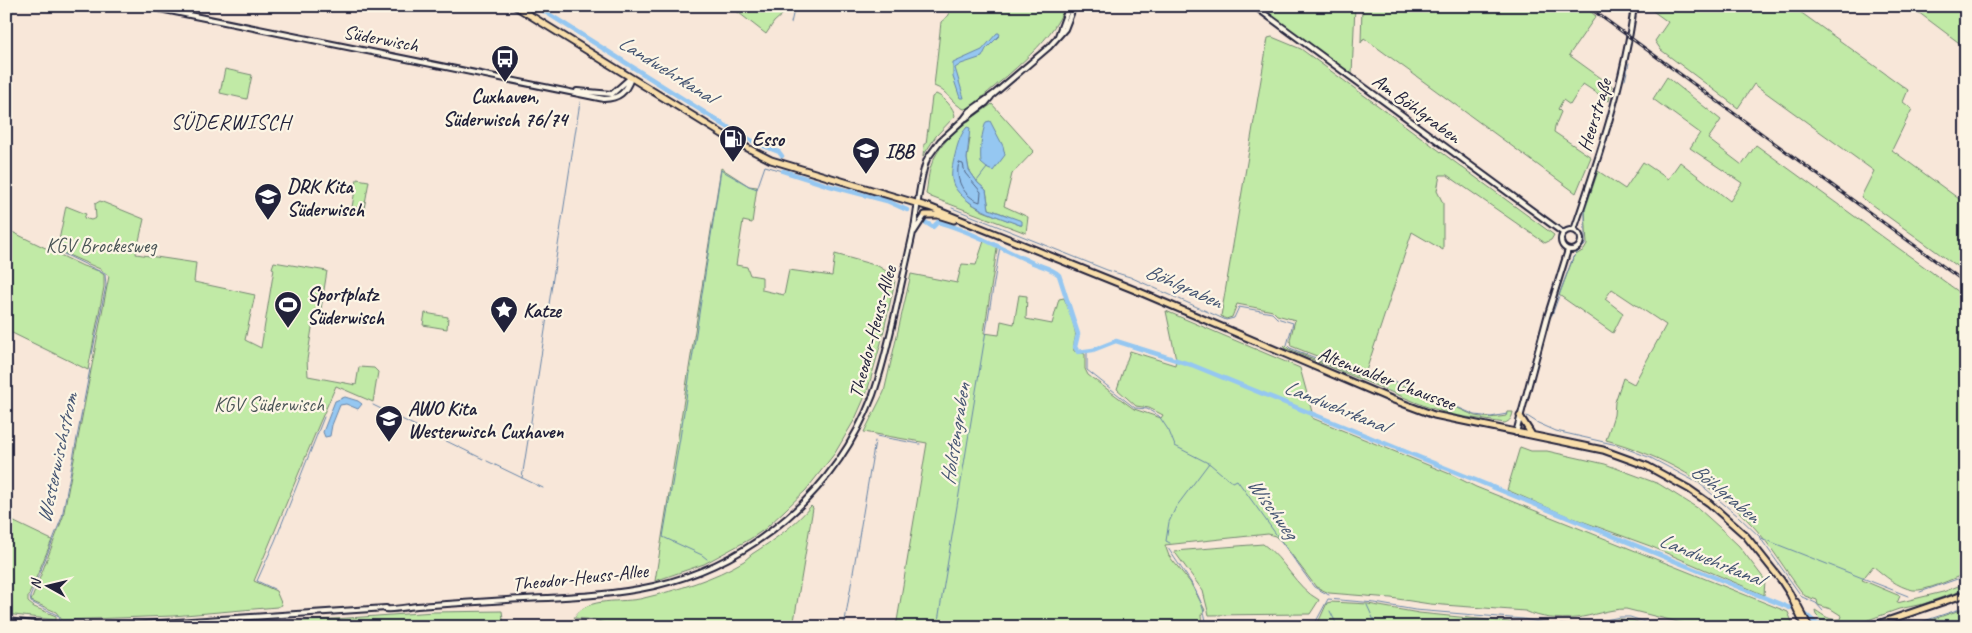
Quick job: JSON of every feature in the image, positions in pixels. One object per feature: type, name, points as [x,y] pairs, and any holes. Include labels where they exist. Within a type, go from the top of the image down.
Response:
[{"type":"main road","name":"Altenwalder Chaussee","points":[[515,6],[732,140],[770,160],[918,203],[1135,290],[1391,399],[1434,415],[1586,446],[1625,457],[1648,466],[1690,489],[1746,536],[1790,594],[1804,627]]},
{"type":"main road","name":"Altenwalder Chaussee","points":[[925,216],[938,215],[967,222]]},
{"type":"main road","points":[[1520,416],[1532,435]]},
{"type":"main road","points":[[1790,594],[1800,606],[1809,627]]},
{"type":"main road","points":[[1869,627],[1966,594]]},
{"type":"street","name":"Süderwisch","points":[[146,6],[610,99],[620,95],[628,86],[631,78]]},
{"type":"street","points":[[1058,36],[1069,6]]},
{"type":"street","points":[[1058,36],[1065,29],[1074,6]]},
{"type":"street","name":"Am Böhlgraben","points":[[1254,6],[1563,233]]},
{"type":"street","name":"Heerstraße","points":[[1516,433],[1544,326],[1568,250],[1578,247],[1581,242],[1580,236],[1574,230],[1618,90],[1628,52],[1634,6]]},
{"type":"street","name":"Theodor-Heuss-Allee","points":[[6,620],[55,626],[116,626],[614,593],[680,579],[719,563],[746,549],[776,528],[806,501],[842,455],[860,424],[873,393],[883,359],[927,160],[940,141],[970,111],[994,94],[1049,48],[1058,36]]},
{"type":"street","points":[[912,234],[925,216]]},
{"type":"street","points":[[1568,250],[1562,243],[1563,233],[1574,230]]},
{"type":"green space","points":[[730,6],[792,6],[774,22],[766,34]]},
{"type":"green space","points":[[950,6],[1065,6],[1059,20],[1049,34],[1024,61],[970,108],[964,109],[943,91],[934,86],[941,22],[949,15]]},
{"type":"green space","points":[[1259,6],[1355,6],[1352,74],[1268,13]]},
{"type":"green space","points":[[1362,6],[1583,6],[1596,16],[1569,55],[1612,86],[1609,101],[1583,84],[1570,105],[1563,100],[1558,109],[1561,112],[1554,132],[1591,157],[1576,193],[1364,38],[1361,43]]},
{"type":"green space","points":[[1646,6],[1792,6],[1908,90],[1903,102],[1912,109],[1892,150],[1966,204],[1966,273],[1861,197],[1874,171],[1754,84],[1738,108],[1661,50],[1655,41],[1668,22]]},
{"type":"green space","points":[[1910,6],[1966,6],[1966,48]]},
{"type":"green space","points":[[1272,37],[1301,49],[1554,235],[1551,240],[1545,243],[1447,175],[1440,175],[1437,191],[1443,203],[1443,250],[1412,232],[1366,371],[1358,372],[1291,346],[1290,340],[1295,320],[1277,315],[1273,311],[1237,304],[1232,317],[1226,319],[1221,316],[1268,38]]},
{"type":"green space","points":[[225,69],[252,75],[247,99],[220,93]]},
{"type":"green space","points":[[1667,77],[1721,120],[1708,139],[1742,165],[1756,145],[1966,297],[1966,573],[1940,584],[1918,590],[1907,589],[1896,584],[1873,566],[1862,580],[1900,596],[1897,603],[1943,592],[1966,583],[1966,589],[1854,625],[1841,626],[1821,620],[1816,615],[1815,610],[1830,619],[1841,619],[1842,616],[1831,609],[1818,605],[1817,600],[1805,596],[1760,533],[1738,511],[1704,484],[1685,473],[1647,454],[1606,440],[1623,378],[1634,384],[1666,325],[1612,289],[1605,299],[1623,313],[1613,333],[1559,295],[1574,256],[1584,250],[1587,245],[1585,210],[1598,171],[1625,189],[1643,162],[1668,179],[1680,162],[1730,201],[1742,183],[1690,148],[1700,133],[1653,99]]},
{"type":"green space","points":[[936,94],[948,103],[955,116],[936,136],[923,156],[932,97]]},
{"type":"green space","points":[[992,104],[1034,151],[1012,174],[1004,206],[1028,217],[1026,233],[926,194],[932,163],[937,153],[958,129]],"holes":[[[970,138],[967,159],[969,170],[978,183],[986,190],[989,209],[1006,215],[1022,225],[983,211],[969,202],[952,176]]]},
{"type":"green space","points":[[721,168],[749,186],[757,187],[752,223],[743,221],[736,265],[747,267],[750,275],[762,277],[762,290],[784,295],[789,270],[832,276],[835,254],[878,266],[886,271],[886,278],[895,281],[881,343],[867,392],[855,419],[835,453],[806,490],[765,529],[750,539],[704,564],[655,581]]},
{"type":"green space","points":[[357,179],[369,181],[364,209],[352,207]]},
{"type":"green space","points":[[100,201],[144,219],[136,254],[196,263],[194,282],[255,295],[245,340],[261,348],[274,262],[327,271],[321,309],[315,309],[307,360],[308,376],[356,385],[359,367],[374,368],[378,372],[373,402],[336,386],[254,581],[276,591],[282,605],[173,616],[62,620],[56,612],[31,601],[63,517],[109,276],[100,269],[57,250],[66,206],[86,214],[84,218],[91,220],[96,218],[95,204]]},
{"type":"green space","points":[[6,229],[104,275],[104,287],[88,370],[6,330]]},
{"type":"green space","points":[[984,241],[996,246],[997,249],[984,333],[999,335],[1001,321],[1014,324],[1019,295],[1027,296],[1026,319],[1052,324],[1059,299],[1064,298],[1075,331],[1074,351],[1085,354],[1085,369],[1088,375],[1134,409],[1161,418],[1163,415],[1149,408],[1136,406],[1117,389],[1130,351],[1175,365],[1176,359],[1166,311],[1300,368],[1312,418],[1450,474],[1476,487],[1788,612],[1794,627],[1698,627],[1626,609],[1576,618],[1556,619],[1525,611],[1430,604],[1391,598],[1329,593],[1316,587],[1282,542],[1275,536],[1268,534],[1165,545],[1169,556],[1190,582],[1205,610],[1201,615],[1202,627],[896,627],[927,443],[864,432],[884,392],[911,274],[957,283],[962,264],[976,265]]},
{"type":"green space","points":[[425,313],[448,317],[447,329],[423,325]]},
{"type":"green space","points":[[1285,345],[1289,349],[1360,377],[1386,380],[1401,385],[1434,397],[1475,416],[1498,417],[1506,416],[1507,412],[1513,412],[1512,416],[1505,423],[1453,415],[1425,406],[1284,348]]},
{"type":"green space","points":[[1520,447],[1531,451],[1547,451],[1605,464],[1659,484],[1699,509],[1739,546],[1765,580],[1764,595],[1650,546],[1565,515],[1507,490]]},
{"type":"green space","points":[[811,506],[813,508],[793,627],[615,627],[595,620],[574,618],[587,606],[596,603],[635,600],[708,579],[744,561],[791,526]]},
{"type":"green space","points":[[6,518],[52,540],[28,597],[28,602],[34,607],[56,616],[56,620],[6,614]]},
{"type":"green space","points":[[1263,544],[1278,557],[1303,588],[1319,600],[1310,614],[1209,615],[1203,591],[1174,551]]},
{"type":"green space","points":[[1327,603],[1368,604],[1419,613],[1559,627],[1316,627]]},
{"type":"green space","points":[[1966,608],[1966,627],[1910,627]]},
{"type":"green space","points":[[502,611],[504,627],[220,627],[434,612]]},
{"type":"green space","points":[[1618,619],[1632,620],[1652,627],[1587,627]]},
{"type":"green space","points":[[1208,622],[1308,625],[1209,627]]},
{"type":"water","points":[[997,33],[1000,35],[986,49],[982,57],[955,68],[964,98],[960,98],[953,77],[953,63],[982,50]]},
{"type":"water","points":[[990,121],[1003,146],[1005,155],[993,171],[981,163],[983,132],[986,122]]},
{"type":"water","points":[[967,127],[970,128],[967,159],[969,170],[978,183],[986,190],[989,209],[1022,221],[1022,225],[993,215],[966,200],[954,186],[952,176],[953,162],[960,138]]},
{"type":"water","points":[[345,397],[362,404],[358,409],[346,404],[340,405],[330,436],[325,437],[323,432],[335,401]]},
{"type":"waterway","name":"Westerwischstrom","points":[[6,40],[14,6]]},
{"type":"waterway","name":"Landwehrkanal","points":[[536,6],[729,128],[756,143],[779,152],[782,156]]},
{"type":"waterway","points":[[791,23],[795,6]]},
{"type":"waterway","points":[[1625,80],[1629,63]]},
{"type":"waterway","points":[[530,428],[580,102]]},
{"type":"waterway","points":[[1552,315],[1573,257],[1585,245],[1585,209],[1603,152]]},
{"type":"waterway","points":[[707,559],[663,537],[721,170],[757,189],[765,166],[783,171]]},
{"type":"waterway","points":[[977,181],[987,168]]},
{"type":"waterway","name":"Landwehrkanal","points":[[783,171],[887,201],[907,210]]},
{"type":"waterway","name":"Böhlgraben","points":[[952,208],[1107,270],[1130,277],[1226,320],[1234,318],[1239,307],[1272,313],[1277,318],[1293,323],[1287,345],[1290,348],[1357,374],[1370,375],[1407,385],[1475,415],[1491,417],[1507,414]]},
{"type":"waterway","name":"Landwehrkanal","points":[[925,222],[933,227],[938,222],[962,230],[1059,275],[1078,334],[1075,347],[1078,352],[1093,350],[1116,341],[1192,365],[1790,608]]},
{"type":"waterway","name":"Holstengraben","points":[[937,627],[1000,246]]},
{"type":"waterway","name":"Westerwischstrom","points":[[58,251],[105,274],[106,286],[92,354]]},
{"type":"waterway","name":"Wischweg","points":[[1087,351],[1087,370],[1135,408],[1147,409],[1159,416],[1169,431],[1175,446],[1210,464],[1229,480],[1233,482],[1237,480],[1314,587],[1329,595]]},
{"type":"waterway","name":"Westerwischstrom","points":[[60,622],[59,616],[31,602],[30,597],[62,517],[90,369]]},
{"type":"waterway","points":[[373,405],[483,459]]},
{"type":"waterway","name":"Böhlgraben","points":[[1527,416],[1556,431],[1617,445],[1651,458],[1700,484],[1761,538],[1908,596]]},
{"type":"waterway","points":[[274,589],[257,581],[275,541],[324,417]]},
{"type":"waterway","points":[[522,478],[529,434]]},
{"type":"waterway","points":[[876,436],[920,444]]},
{"type":"waterway","points":[[844,627],[875,441]]},
{"type":"waterway","points":[[487,461],[543,488]]},
{"type":"waterway","points":[[1170,543],[1166,541],[1169,522],[1176,507],[1209,463]]},
{"type":"waterway","points":[[1761,539],[1802,597],[1816,603],[1823,611]]},
{"type":"waterway","points":[[1168,548],[1197,594],[1205,614],[1207,627]]},
{"type":"waterway","name":"Böhlgraben","points":[[1920,592],[1966,576]]},
{"type":"waterway","name":"Wischweg","points":[[1313,627],[1328,599],[1575,626],[1620,617],[1630,617],[1660,627]]},
{"type":"waterway","points":[[1367,605],[1377,627]]},
{"type":"waterway","points":[[1906,627],[1966,607]]},
{"type":"waterway","points":[[1330,611],[1338,627]]},
{"type":"waterway","name":"Landwehrkanal","points":[[1805,614],[1817,624],[1831,627]]},
{"type":"waterway","points":[[202,627],[259,623]]},
{"type":"railway","points":[[1587,6],[1966,283]]},
{"type":"place","name":"Cuxhaven, Süderwisch 76/74","points":[[505,83]]},
{"type":"place","name":"Esso","points":[[733,163]]},
{"type":"place","name":"IBB","points":[[866,175]]},
{"type":"place","name":"DRK Kita Süderwisch","points":[[268,221]]},
{"type":"place","name":"Sportplatz Süderwisch","points":[[288,329]]},
{"type":"place","name":"Katze","points":[[504,334]]},
{"type":"place","name":"AWO Kita Westerwisch Cuxhaven","points":[[389,443]]},
{"type":"district","name":"SÜDERWISCH","points":[[231,122]]},
{"type":"park label","name":"KGV Brockesweg","points":[[101,245]]},
{"type":"park label","name":"KGV Süderwisch","points":[[269,404]]}]
